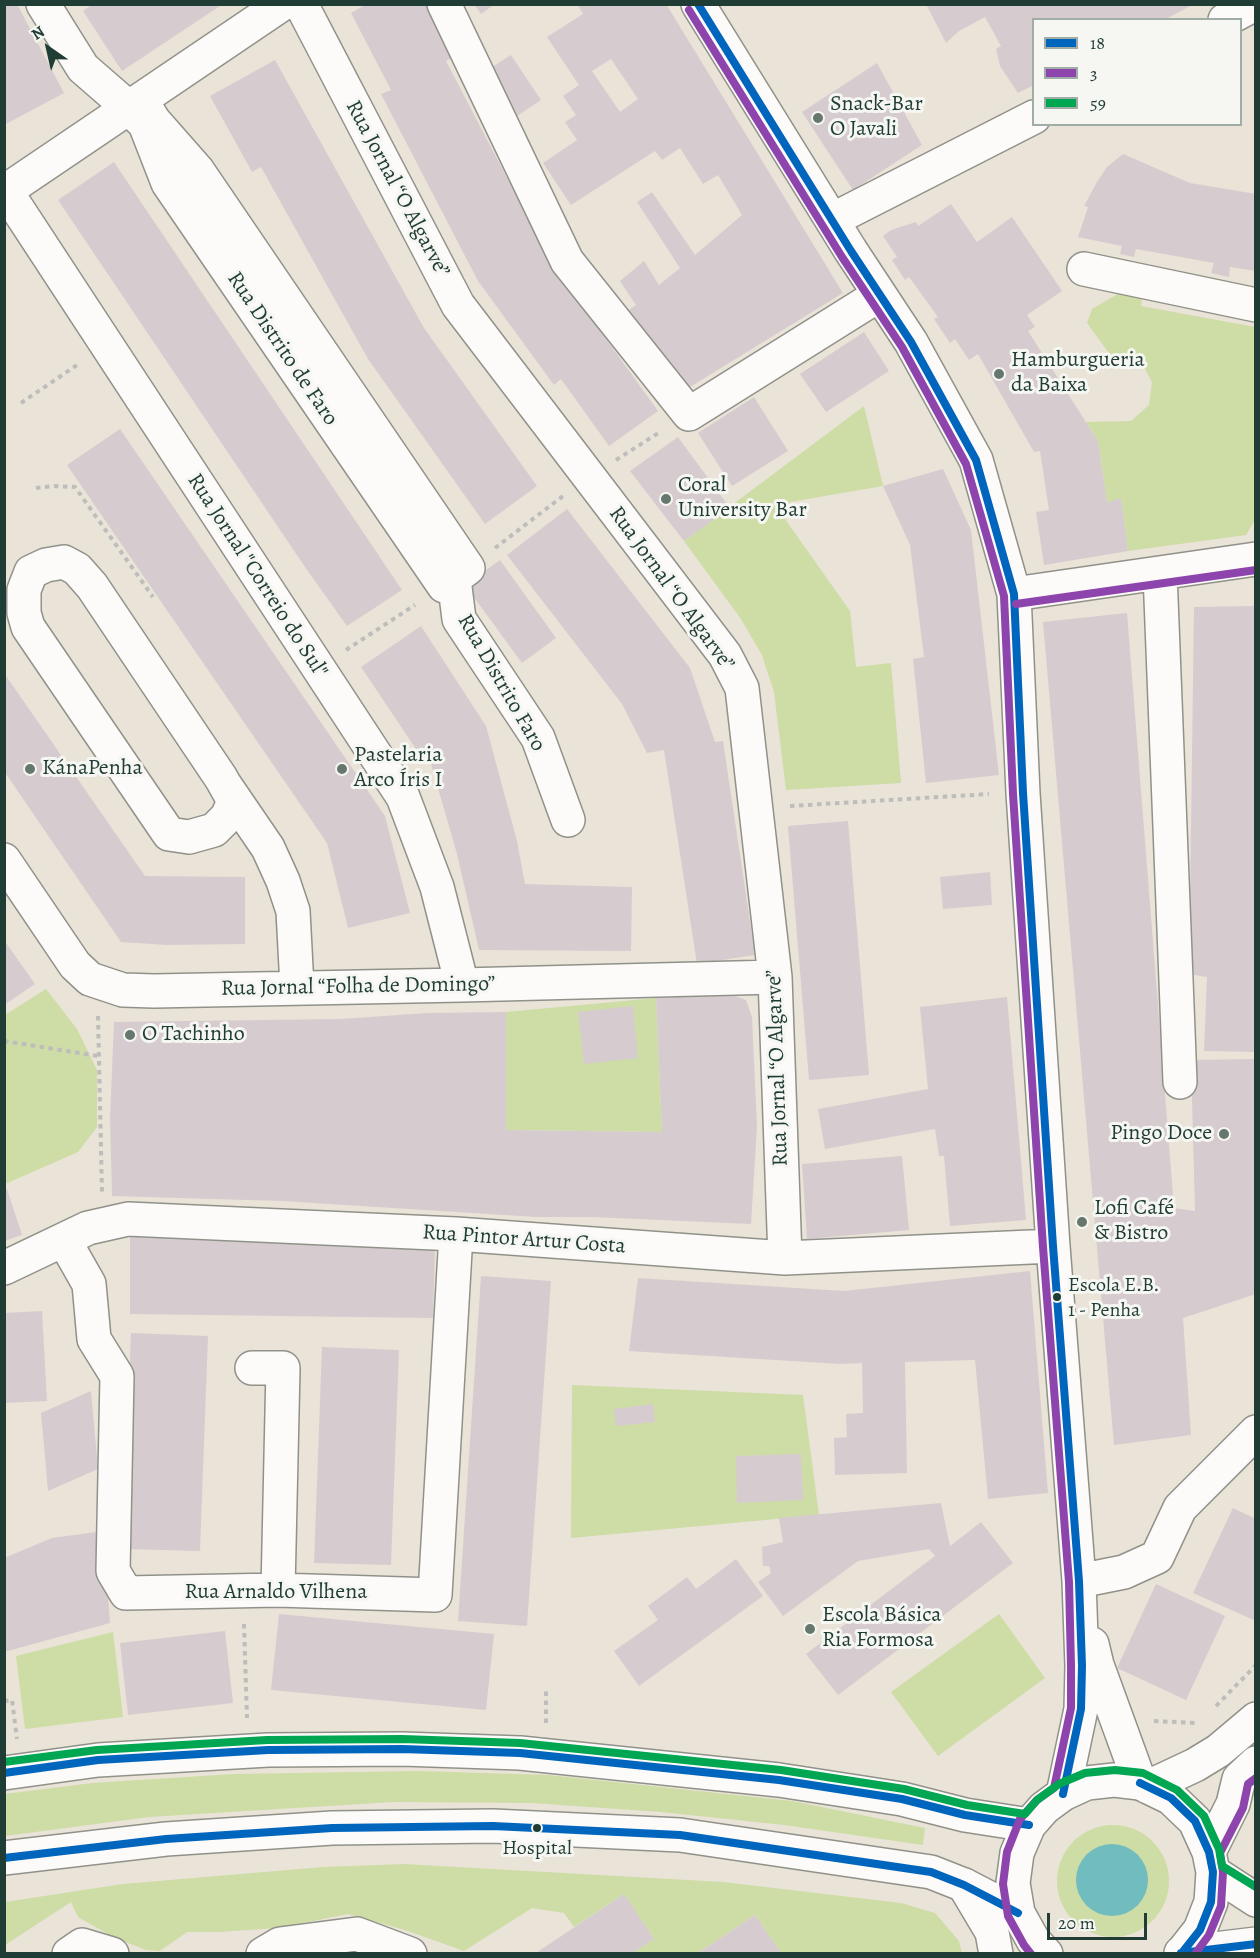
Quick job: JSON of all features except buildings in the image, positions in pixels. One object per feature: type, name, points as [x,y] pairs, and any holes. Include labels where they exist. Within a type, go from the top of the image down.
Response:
[{"type":"street","points":[[5,191],[282,4]]},
{"type":"street","name":"Rua Jornal “O Algarve”","points":[[301,4],[458,305],[725,655],[742,688],[776,977],[785,1258]]},
{"type":"street","points":[[444,4],[567,261],[689,414],[879,295]]},
{"type":"street","points":[[698,4],[879,295],[911,342],[976,460],[1014,594],[1023,793],[1053,1246],[1079,1581],[1081,1709],[1063,1794]]},
{"type":"street","points":[[1229,18],[1255,4]]},
{"type":"street","name":"Rua Distrito de Faro","points":[[47,6],[83,68],[135,104],[154,121],[198,171],[455,578]]},
{"type":"street","points":[[832,220],[1032,118]]},
{"type":"street","name":"Rua Jornal \"Correio do Sul\"","points":[[5,191],[403,797],[437,887],[462,986]]},
{"type":"street","points":[[1084,269],[1256,305]]},
{"type":"street","points":[[1014,594],[1256,559]]},
{"type":"street","points":[[4,592],[31,572],[46,565],[64,562],[78,569],[92,586],[268,848],[283,881],[293,912],[297,987]]},
{"type":"street","points":[[28,627],[24,613],[24,590],[31,572]]},
{"type":"street","points":[[1160,573],[1180,1082]]},
{"type":"street","name":"Rua Distrito Faro","points":[[455,578],[459,619],[538,738],[568,820]]},
{"type":"street","points":[[4,605],[9,606],[28,627],[169,834],[189,837],[232,837],[268,848]]},
{"type":"street","points":[[189,837],[214,830],[227,817],[234,801],[220,778]]},
{"type":"street","name":"Rua Jornal “Folha de Domingo”","points":[[4,860],[75,964],[90,979],[123,990],[462,986],[776,977]]},
{"type":"street","name":"Rua Pintor Artur Costa","points":[[4,1268],[103,1223],[128,1219],[456,1234],[785,1258],[1053,1246]]},
{"type":"street","name":"Rua Arnaldo Vilhena","points":[[64,1240],[90,1284],[94,1339],[117,1376],[113,1571],[126,1593],[278,1590],[435,1595],[456,1234]]},
{"type":"street","points":[[252,1368],[283,1368],[278,1590]]},
{"type":"street","points":[[1079,1581],[1124,1572],[1157,1557],[1180,1508],[1256,1432]]},
{"type":"street","points":[[1079,1581],[1096,1665],[1144,1785]]},
{"type":"street","points":[[1144,1785],[1195,1765],[1218,1751],[1256,1719]]},
{"type":"street","points":[[4,1773],[98,1760],[248,1751],[402,1749],[520,1753],[780,1780],[884,1796],[965,1815],[1029,1825]]},
{"type":"street","points":[[1181,1953],[1200,1930],[1207,1912],[1210,1902],[1211,1862],[1233,1804],[1239,1779],[1256,1763]]},
{"type":"street","points":[[1046,1953],[1033,1940],[1020,1918],[1013,1883],[1017,1853],[1029,1825],[1044,1808],[1063,1794],[1087,1783],[1114,1779],[1144,1785],[1171,1798],[1195,1821],[1211,1862],[1256,1900]]},
{"type":"street","points":[[4,1858],[166,1839],[332,1828],[493,1826],[680,1835],[931,1872],[964,1886],[1020,1918]]},
{"type":"street","points":[[964,1886],[992,1932],[996,1953]]},
{"type":"street","points":[[1012,1953],[1020,1918]]},
{"type":"street","points":[[262,1953],[280,1944],[357,1934],[410,1953]]},
{"type":"street","points":[[1181,1953],[1256,1944]]},
{"type":"street","points":[[69,1953],[82,1946],[111,1953]]},
{"type":"path","points":[[21,403],[106,345]]},
{"type":"path","points":[[36,488],[75,487],[153,597]]},
{"type":"path","points":[[318,669],[455,578]]},
{"type":"path","points":[[756,808],[1023,793]]},
{"type":"path","points":[[97,982],[103,1223]]},
{"type":"path","points":[[4,1041],[98,1056]]},
{"type":"path","points":[[243,1590],[248,1751]]},
{"type":"path","points":[[4,1701],[12,1700]]},
{"type":"path","points":[[1144,1720],[1198,1723]]},
{"type":"green space","points":[[1128,288],[1143,290],[1141,306],[1255,327],[1255,520],[1246,535],[1128,551],[1121,499],[1107,502],[1098,441],[1086,422],[1131,421],[1149,405],[1152,382],[1145,369],[1127,354],[1111,356],[1087,323],[1092,309]]},
{"type":"green space","points":[[864,406],[883,486],[790,502],[785,519],[850,611],[856,667],[891,663],[901,783],[786,790],[774,692],[762,655],[741,619],[684,541]]},
{"type":"green space","points":[[46,989],[77,1029],[97,1070],[97,1127],[78,1152],[5,1184],[5,1015]]},
{"type":"green space","points":[[656,998],[662,1132],[506,1130],[506,1012]]},
{"type":"green space","points":[[572,1385],[803,1395],[819,1515],[571,1538]]},
{"type":"green space","points":[[999,1614],[1045,1678],[938,1756],[891,1692]]},
{"type":"green space","points":[[113,1632],[123,1717],[25,1729],[16,1656]]},
{"type":"green space","points":[[418,1771],[548,1775],[792,1801],[925,1828],[923,1845],[784,1825],[661,1812],[532,1803],[393,1802],[149,1817],[5,1836],[5,1794],[92,1783],[234,1774]]},
{"type":"green space","points":[[1113,1825],[1134,1829],[1153,1841],[1165,1860],[1169,1881],[1165,1902],[1153,1921],[1134,1933],[1113,1937],[1092,1933],[1073,1921],[1061,1902],[1057,1881],[1061,1860],[1073,1841],[1092,1829]]},
{"type":"green space","points":[[404,1864],[723,1882],[901,1903],[935,1913],[959,1941],[962,1953],[781,1953],[755,1915],[698,1953],[633,1953],[654,1939],[624,1894],[574,1927],[564,1913],[532,1908],[464,1951],[405,1930],[348,1914],[278,1928],[187,1932],[160,1951],[146,1950],[115,1938],[78,1917],[71,1902],[5,1945],[5,1902],[123,1884],[323,1867]]},
{"type":"water","points":[[1112,1844],[1132,1850],[1142,1860],[1148,1880],[1142,1900],[1132,1910],[1112,1916],[1092,1910],[1082,1900],[1076,1880],[1082,1860],[1092,1850]]},
{"type":"transit line","name":"18","points":[[698,4],[851,251],[911,342],[976,460],[1014,594],[1023,793],[1053,1246],[1079,1581],[1081,1709],[1063,1794]]},
{"type":"transit line","name":"3","points":[[689,10],[842,257],[902,347],[966,464],[1004,596],[1013,794],[1043,1247],[1069,1582],[1071,1666],[1071,1708],[1054,1788],[1037,1800],[1020,1819],[1007,1852],[1003,1884],[1008,1916],[1031,1954]]},
{"type":"transit line","name":"3","points":[[1016,604],[1256,570]]},
{"type":"transit line","name":"59","points":[[4,1762],[97,1750],[267,1740],[402,1739],[520,1743],[781,1770],[904,1789],[967,1805],[1025,1814],[1037,1800],[1059,1784],[1085,1773],[1115,1770],[1143,1773],[1177,1790],[1204,1816],[1219,1849],[1222,1866],[1256,1887]]},
{"type":"transit line","name":"18","points":[[4,1773],[98,1760],[268,1750],[402,1749],[520,1753],[779,1780],[902,1799],[965,1815],[1029,1825]]},
{"type":"transit line","name":"3","points":[[1195,1954],[1209,1935],[1221,1906],[1223,1872],[1220,1853],[1243,1808],[1248,1784],[1256,1778]]},
{"type":"transit line","name":"18","points":[[1140,1783],[1171,1798],[1195,1821],[1209,1852],[1213,1872],[1211,1902],[1200,1930],[1181,1954]]},
{"type":"transit line","name":"18","points":[[4,1858],[166,1839],[332,1828],[493,1826],[680,1835],[931,1872],[964,1885],[1018,1913]]},
{"type":"transit line","name":"18","points":[[1181,1953],[1256,1944]]},
{"type":"place","name":"Snack-Bar O Javali","points":[[818,118]]},
{"type":"place","name":"Hamburgueria da Baixa","points":[[999,374]]},
{"type":"place","name":"Coral University Bar","points":[[666,499]]},
{"type":"place","name":"KánaPenha","points":[[30,769]]},
{"type":"place","name":"Pastelaria Arco Íris I","points":[[342,769]]},
{"type":"place","name":"O Tachinho","points":[[130,1035]]},
{"type":"place","name":"Pingo Doce","points":[[1224,1134]]},
{"type":"place","name":"Lofi Café & Bistro","points":[[1082,1222]]},
{"type":"place","name":"Escola E.B. 1 - Penha","points":[[1057,1297]]},
{"type":"place","name":"Escola Básica Ria Formosa","points":[[810,1629]]},
{"type":"place","name":"Hospital","points":[[537,1828]]}]
